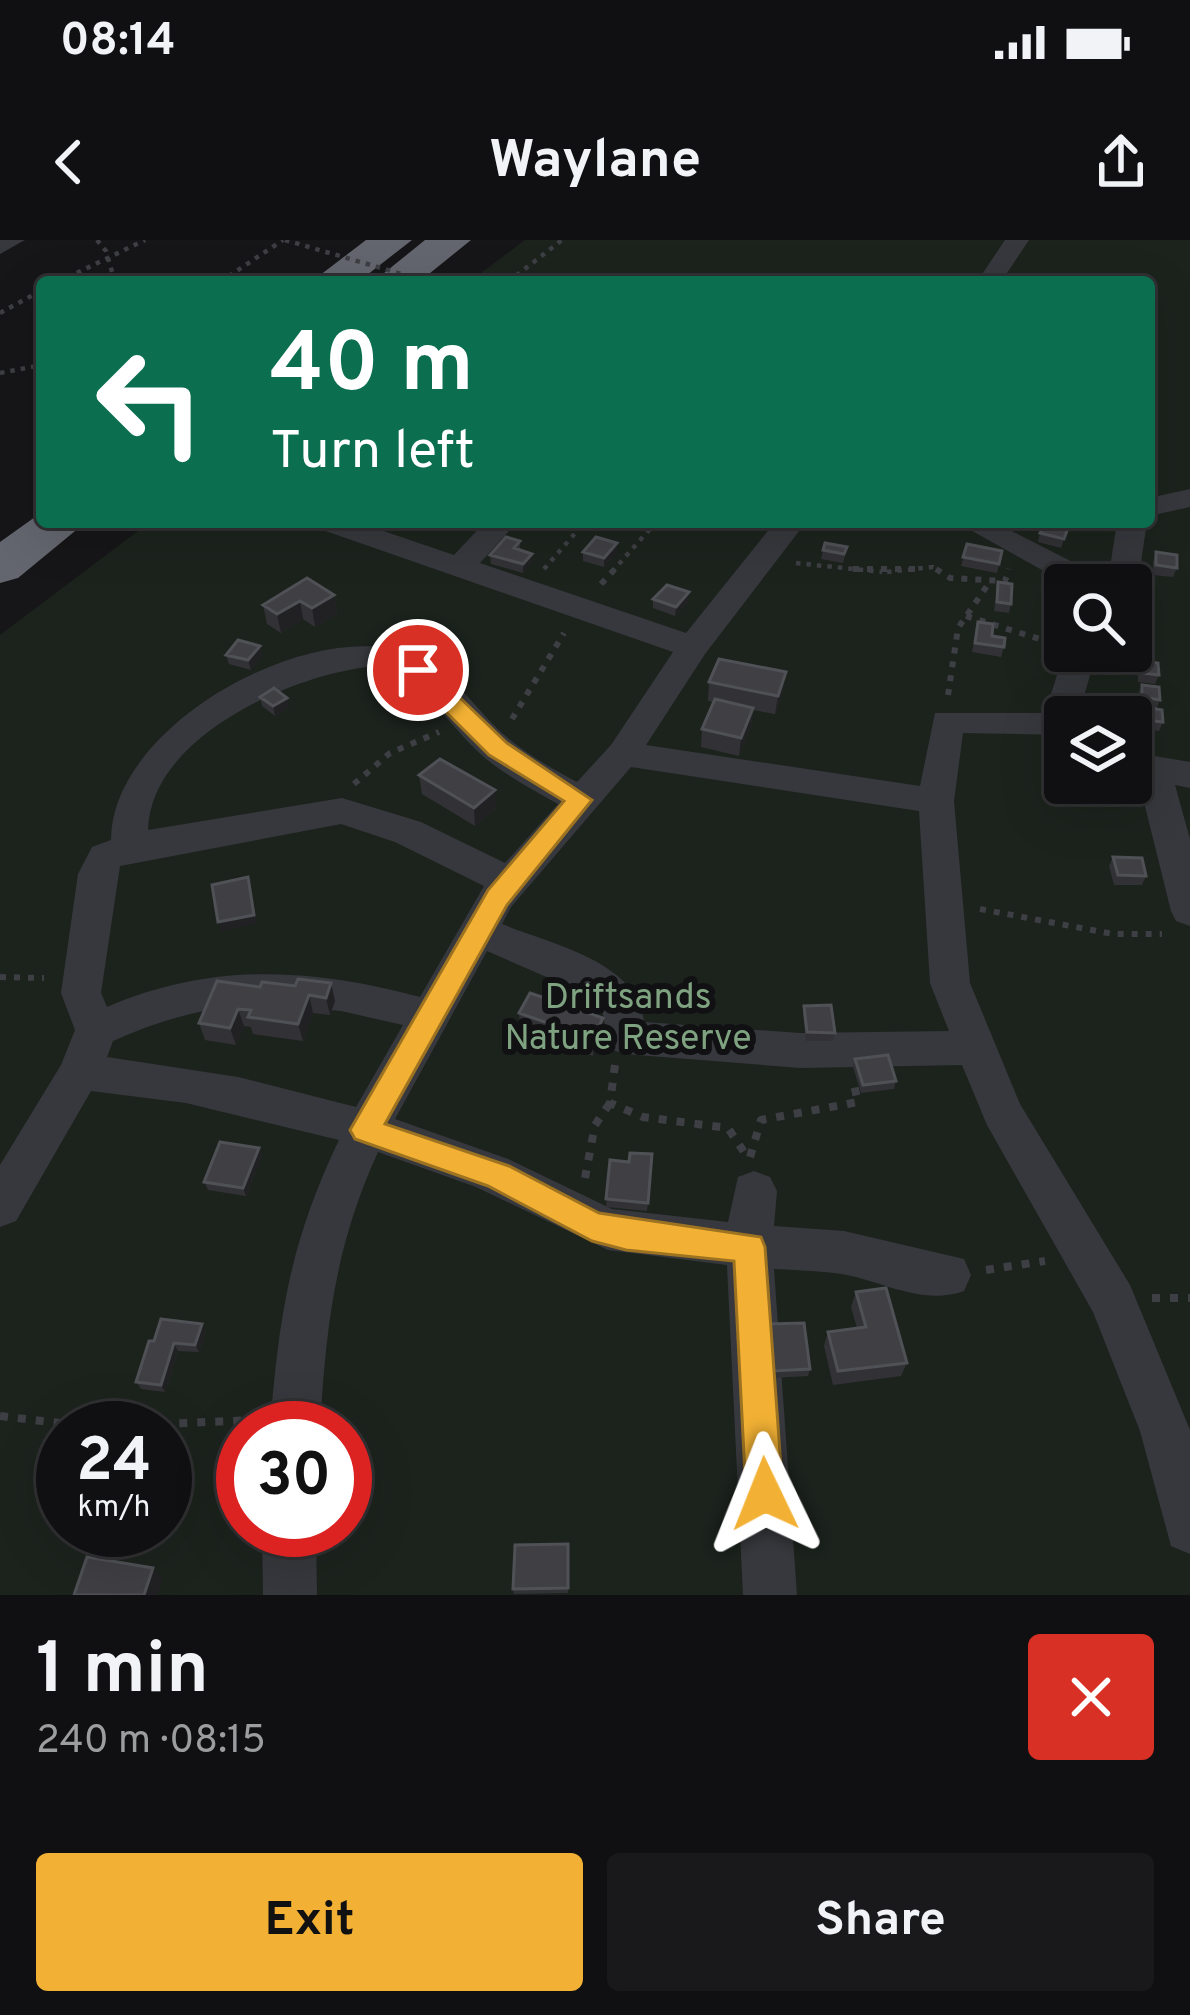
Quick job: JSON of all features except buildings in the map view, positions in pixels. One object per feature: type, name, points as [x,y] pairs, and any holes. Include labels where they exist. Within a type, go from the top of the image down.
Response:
[{"type":"highway","points":[[340,276],[392,240]]},
{"type":"highway","points":[[401,276],[451,240]]},
{"type":"highway","points":[[0,510],[36,485]]},
{"type":"highway","points":[[0,567],[54,528]]},
{"type":"street","points":[[0,247],[13,240]]},
{"type":"street","points":[[993,276],[1017,240]]},
{"type":"street","points":[[1155,506],[1190,498]]},
{"type":"street","points":[[345,528],[693,647]]},
{"type":"street","points":[[459,567],[496,528]]},
{"type":"street","points":[[297,1401],[302,1329],[314,1257],[332,1203],[366,1130],[509,882],[623,754],[693,647],[785,528]]},
{"type":"street","points":[[983,528],[1054,564]]},
{"type":"street","points":[[1125,564],[1131,528]]},
{"type":"street","points":[[130,847],[128,818],[136,794],[162,757],[223,704],[278,677],[340,662],[389,658],[418,670],[498,749],[580,800]]},
{"type":"street","points":[[1044,727],[947,721],[936,801],[950,983],[1001,1112],[1088,1255],[1144,1373],[1188,1509]]},
{"type":"street","points":[[623,754],[936,801]]},
{"type":"street","points":[[1158,770],[1180,922]]},
{"type":"street","points":[[88,1051],[81,993],[97,874],[105,857],[130,847],[326,812],[365,815],[509,882]]},
{"type":"street","points":[[479,931],[602,984],[622,1004],[625,1037],[763,1052],[847,1054],[974,1047]]},
{"type":"street","points":[[0,1206],[88,1051],[158,1001],[280,985],[357,995],[430,1016]]},
{"type":"street","points":[[88,1051],[151,1077],[246,1094],[366,1130],[498,1176],[592,1226],[626,1235],[844,1253],[895,1268],[947,1275]]},
{"type":"street","points":[[751,1176],[749,1247],[770,1595]]},
{"type":"street","points":[[289,1557],[290,1595]]},
{"type":"path","points":[[97,240],[113,276]]},
{"type":"path","points":[[70,276],[145,240]]},
{"type":"path","points":[[229,276],[284,240],[408,276]]},
{"type":"path","points":[[516,276],[562,240]]},
{"type":"path","points":[[0,313],[36,293]]},
{"type":"path","points":[[0,374],[36,366]]},
{"type":"path","points":[[526,590],[580,528]]},
{"type":"path","points":[[763,558],[885,572],[933,568],[950,578],[989,583],[1005,580],[1018,545]]},
{"type":"path","points":[[947,721],[950,663],[958,628],[989,583]]},
{"type":"path","points":[[966,616],[1044,639]]},
{"type":"path","points":[[326,812],[390,753],[467,721]]},
{"type":"path","points":[[942,904],[1113,934],[1180,922]]},
{"type":"path","points":[[566,1212],[583,1192],[595,1125],[610,1103],[613,1071],[625,1037]]},
{"type":"path","points":[[751,1176],[761,1120],[859,1102],[847,1054]]},
{"type":"path","points":[[610,1103],[643,1118],[728,1128],[751,1176]]},
{"type":"path","points":[[947,1275],[1088,1255]]},
{"type":"path","points":[[0,1416],[93,1427],[216,1424]]},
{"type":"green space","name":"Driftsands Nature Reserve","points":[[525,240],[1190,240],[1190,1595],[0,1595],[0,635],[142,528],[1155,528],[1155,276],[477,276]]},
{"type":"route","points":[[418,670],[498,749],[580,800],[497,898],[366,1130],[498,1176],[592,1226],[626,1235],[749,1247],[765,1494]]}]
